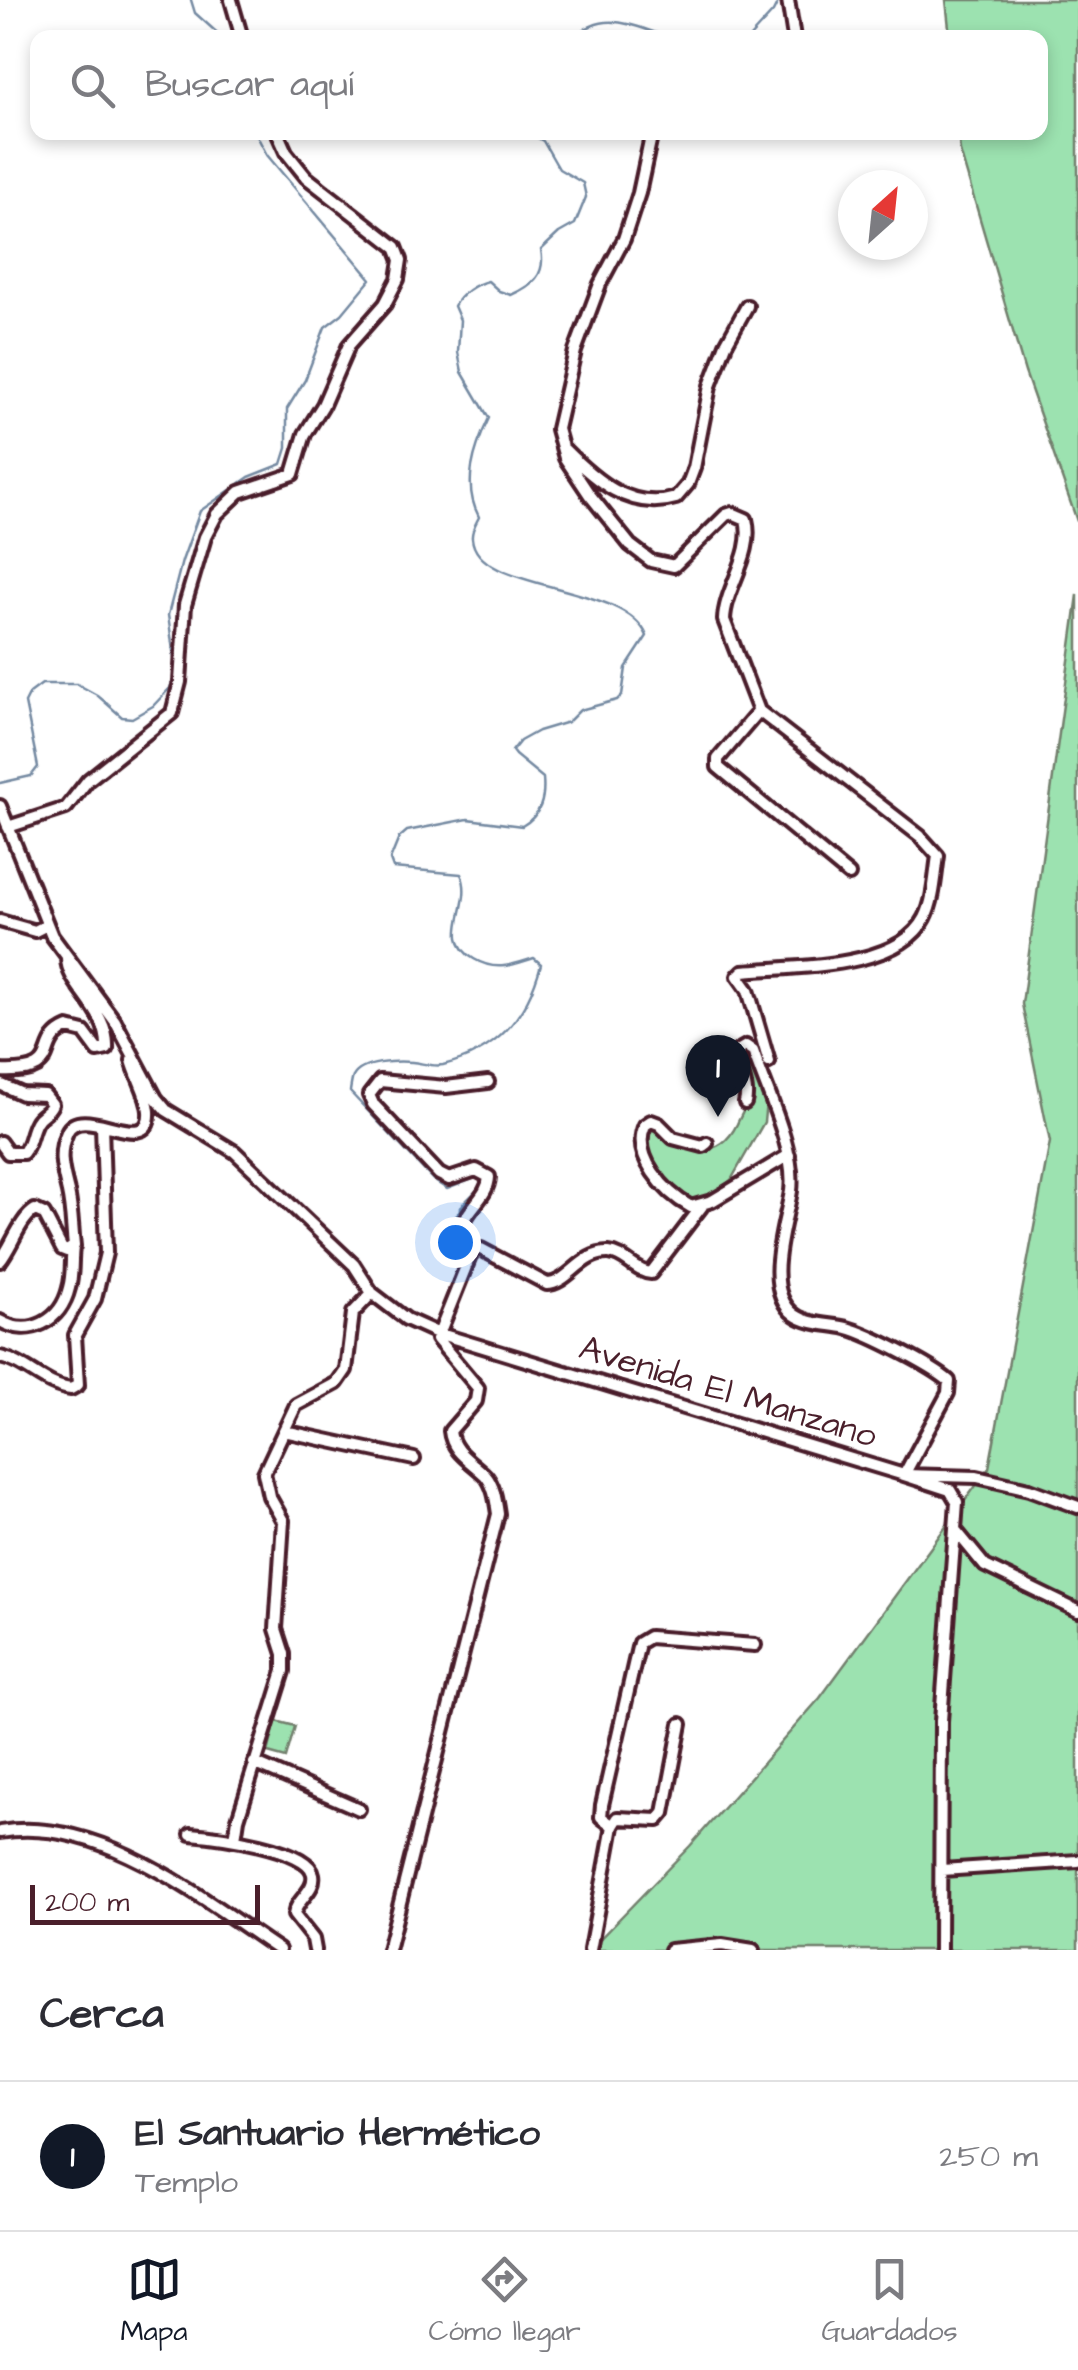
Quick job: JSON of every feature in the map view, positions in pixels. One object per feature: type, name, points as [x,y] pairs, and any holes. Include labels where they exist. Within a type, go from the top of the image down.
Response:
[{"type":"street","points":[[230,0],[239,30]]},
{"type":"street","points":[[788,0],[793,30]]},
{"type":"street","points":[[8,827],[66,808],[88,780],[172,712],[182,663],[186,606],[205,538],[217,514],[235,496],[286,478],[296,470],[305,434],[349,345],[384,304],[398,279],[401,260],[396,246],[306,177],[281,140]]},
{"type":"street","points":[[650,140],[624,239],[600,284],[575,351],[557,429],[565,458],[630,545],[651,561],[674,566],[726,515],[732,513],[746,519],[747,539],[724,608],[724,620],[760,711],[920,836],[938,856],[927,915],[916,932],[896,946],[848,962],[743,971],[738,976],[748,990],[770,1062]]},
{"type":"street","points":[[560,445],[593,478],[617,493],[653,501],[676,498],[688,484],[694,468],[717,364],[748,306]]},
{"type":"street","points":[[760,711],[718,758],[718,766],[850,875]]},
{"type":"street","points":[[0,806],[47,925],[129,1044],[148,1116],[133,1132],[83,1120],[67,1132],[61,1154],[74,1246],[69,1289],[51,1319],[26,1329],[0,1321]]},
{"type":"street","points":[[0,921],[35,931],[47,925]]},
{"type":"street","points":[[0,1072],[22,1073],[38,1067],[56,1035],[68,1028],[84,1032],[98,1051],[107,1049],[103,1026],[95,1008],[68,972],[67,957]]},
{"type":"street","name":"Avenida El Manzano","points":[[129,1044],[166,1110],[235,1152],[354,1265],[372,1293],[406,1320],[437,1333],[904,1476],[977,1476],[1030,1489],[1078,1507]]},
{"type":"street","points":[[745,1103],[748,1091],[738,1058],[739,1050],[746,1046],[753,1051],[788,1156],[791,1189],[780,1235],[779,1292],[796,1315],[854,1331],[948,1381],[948,1393],[904,1476],[950,1490],[958,1502]]},
{"type":"street","points":[[473,1250],[462,1239],[462,1222],[489,1185],[489,1176],[476,1170],[449,1179],[439,1174],[369,1096],[380,1082],[446,1086],[488,1082]]},
{"type":"street","points":[[0,1084],[22,1094],[45,1095],[52,1104],[37,1120],[22,1153],[8,1152],[0,1142]]},
{"type":"street","points":[[702,1206],[691,1207],[674,1198],[641,1153],[640,1142],[651,1121],[673,1138],[704,1146],[707,1143]]},
{"type":"street","points":[[0,1357],[60,1388],[71,1390],[78,1385],[76,1336],[95,1299],[106,1252],[102,1125]]},
{"type":"street","points":[[473,1250],[481,1249],[554,1285],[575,1265],[606,1253],[651,1274],[702,1206],[788,1156]]},
{"type":"street","points":[[0,1261],[27,1214],[34,1210],[44,1214],[62,1249],[67,1251],[74,1246]]},
{"type":"street","points":[[388,1950],[498,1514],[496,1496],[486,1476],[451,1442],[450,1431],[476,1401],[478,1388],[438,1344],[437,1333],[473,1250]]},
{"type":"street","points":[[235,1839],[254,1763],[284,1671],[284,1654],[276,1628],[283,1521],[269,1496],[264,1473],[296,1404],[337,1382],[346,1370],[353,1313],[372,1293]]},
{"type":"street","points":[[284,1430],[414,1459]]},
{"type":"street","points":[[940,1950],[942,1721],[958,1502],[966,1484],[977,1476]]},
{"type":"street","points":[[957,1531],[986,1566],[1078,1611]]},
{"type":"street","points":[[956,1552],[967,1546]]},
{"type":"street","points":[[614,1826],[601,1817],[602,1805],[638,1643],[649,1636],[755,1644]]},
{"type":"street","points":[[590,1950],[614,1826],[618,1818],[650,1822],[664,1813],[681,1724]]},
{"type":"street","points":[[254,1763],[359,1809]]},
{"type":"street","points":[[0,1832],[23,1828],[81,1839],[122,1854],[173,1878],[279,1950]]},
{"type":"street","points":[[191,1834],[235,1839],[297,1856],[308,1863],[313,1882],[294,1908],[294,1915],[313,1939],[316,1950]]},
{"type":"street","points":[[942,1870],[1078,1861]]},
{"type":"street","points":[[670,1950],[722,1945],[753,1950]]},
{"type":"green space","points":[[946,0],[1078,0],[1078,524],[1025,372],[959,140],[1048,140],[1048,30],[949,30]]},
{"type":"green space","points":[[1078,595],[1078,1950],[589,1950],[690,1846],[820,1698],[989,1468],[1050,1142],[1022,1004]]},
{"type":"green space","points":[[743,1053],[750,1054],[766,1101],[764,1122],[731,1180],[708,1198],[692,1202],[673,1188],[652,1163],[644,1130],[650,1125],[672,1142],[696,1150],[719,1145],[729,1137],[746,1104]]},
{"type":"green space","points":[[276,1721],[295,1726],[286,1758],[268,1753]]},
{"type":"waterway","points":[[191,0],[195,13],[214,30]]},
{"type":"waterway","points":[[756,30],[779,0]]},
{"type":"waterway","points":[[584,30],[609,22],[648,30]]},
{"type":"waterway","points":[[0,783],[31,776],[38,767],[25,703],[42,684],[77,684],[122,717],[132,718],[153,706],[170,688],[176,672],[168,615],[200,511],[249,477],[282,464],[287,448],[287,409],[305,380],[325,327],[342,314],[371,279],[267,155],[259,140]]},
{"type":"waterway","points":[[457,1246],[450,1227],[463,1204],[483,1184],[481,1180],[475,1178],[447,1189],[433,1180],[350,1092],[353,1078],[363,1068],[380,1063],[439,1065],[479,1051],[507,1030],[518,1016],[541,964],[534,958],[497,966],[474,959],[459,941],[464,897],[461,874],[393,868],[390,860],[399,838],[407,831],[468,819],[522,826],[534,817],[540,806],[543,778],[512,751],[520,741],[568,722],[580,710],[617,700],[622,695],[626,668],[647,636],[633,618],[611,605],[498,569],[480,556],[472,538],[479,517],[471,492],[472,467],[489,418],[462,372],[458,352],[460,320],[454,306],[483,282],[488,281],[511,295],[526,287],[540,273],[541,250],[575,224],[586,197],[583,183],[559,169],[541,140]]},
{"type":"place","name":"El Santuario Hermético","points":[[718,1117]]}]
